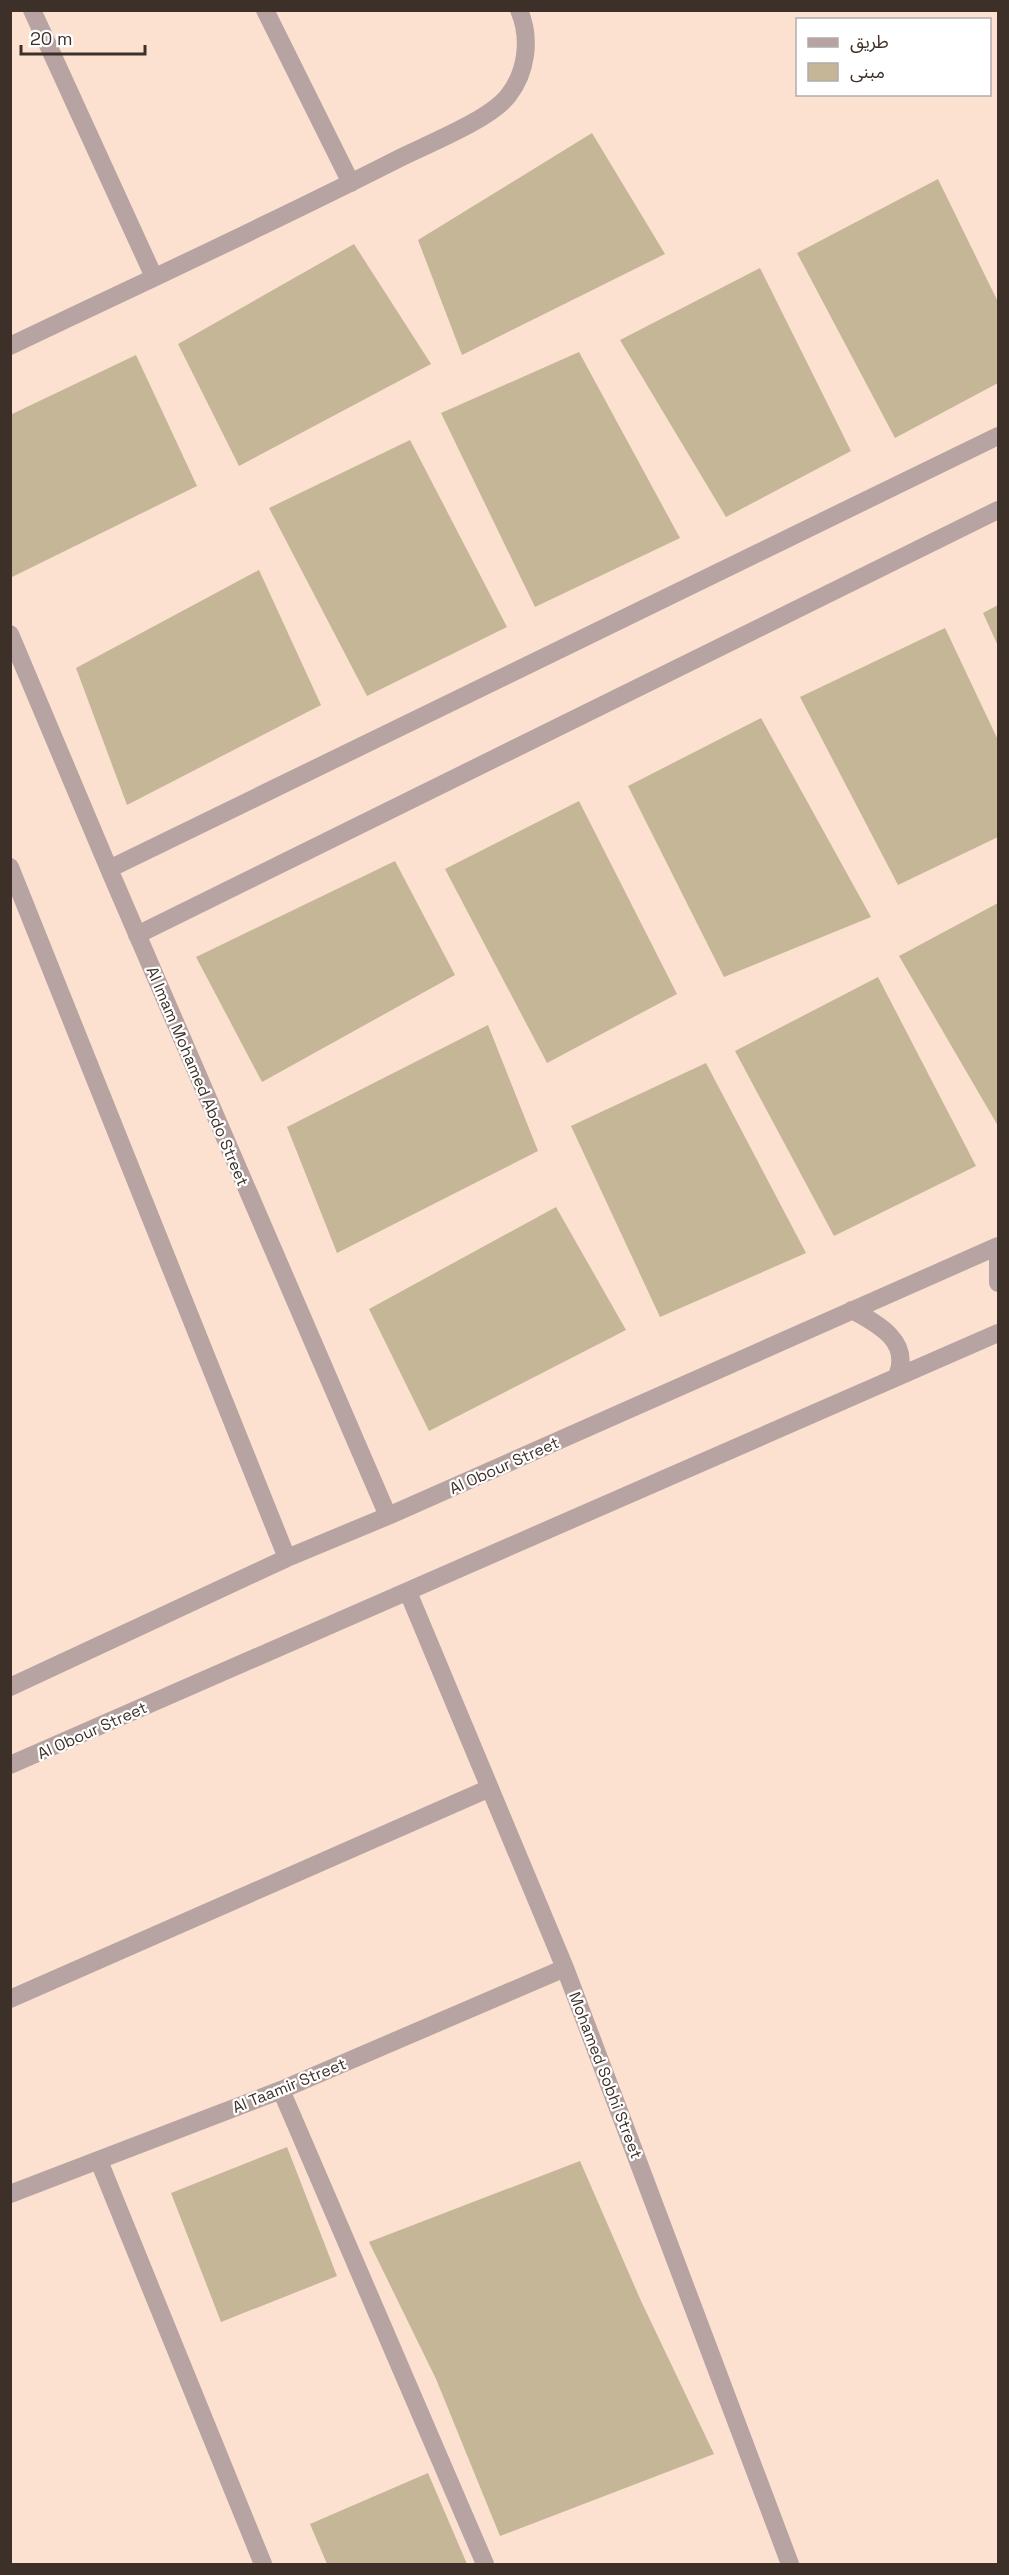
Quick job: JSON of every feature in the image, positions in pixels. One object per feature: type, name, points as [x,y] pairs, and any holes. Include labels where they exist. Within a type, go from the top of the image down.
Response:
[{"type":"street","points":[[32,10],[154,277]]},
{"type":"street","points":[[265,10],[351,183]]},
{"type":"street","points":[[10,346],[351,183],[486,114],[507,97],[521,74],[526,47],[523,21],[519,10]]},
{"type":"street","points":[[109,869],[999,436]]},
{"type":"street","points":[[137,935],[999,510]]},
{"type":"street","name":"Al Imam Mohamed Abdo Street","points":[[10,634],[137,935],[388,1516]]},
{"type":"street","points":[[10,867],[287,1558]]},
{"type":"street","name":"Al Obour Street","points":[[10,1687],[287,1558],[388,1516],[999,1246]]},
{"type":"street","points":[[999,1261],[999,1283]]},
{"type":"street","points":[[852,1310],[884,1327],[894,1340],[899,1354],[897,1376]]},
{"type":"street","name":"Al Obour Street","points":[[10,1765],[999,1333]]},
{"type":"street","name":"Mohamed Sobhi Street","points":[[408,1592],[565,1968],[791,2564]]},
{"type":"street","points":[[10,1999],[490,1788]]},
{"type":"street","name":"Al Taamir Street","points":[[10,2194],[280,2090],[565,1968]]},
{"type":"street","points":[[280,2090],[485,2565]]},
{"type":"street","points":[[99,2161],[263,2565]]},
{"type":"building","points":[[592,133],[665,254],[462,355],[418,240]]},
{"type":"building","points":[[938,179],[998,302],[998,383],[895,438],[797,253]]},
{"type":"building","points":[[354,244],[431,364],[239,466],[178,344]]},
{"type":"building","points":[[760,268],[851,451],[726,517],[620,340]]},
{"type":"building","points":[[579,352],[680,538],[535,607],[441,413]]},
{"type":"building","points":[[136,355],[197,486],[10,578],[10,415]]},
{"type":"building","points":[[410,440],[507,627],[367,696],[269,508]]},
{"type":"building","points":[[259,570],[321,705],[127,805],[76,668]]},
{"type":"building","points":[[998,605],[998,646],[983,613]]},
{"type":"building","points":[[945,628],[998,740],[998,837],[898,885],[800,697]]},
{"type":"building","points":[[761,718],[871,917],[724,977],[628,786]]},
{"type":"building","points":[[579,801],[677,994],[547,1063],[445,869]]},
{"type":"building","points":[[395,861],[455,975],[262,1082],[196,957]]},
{"type":"building","points":[[998,903],[998,1126],[899,956]]},
{"type":"building","points":[[878,977],[976,1166],[834,1236],[735,1051]]},
{"type":"building","points":[[488,1025],[538,1151],[337,1253],[287,1127]]},
{"type":"building","points":[[706,1063],[806,1253],[660,1317],[571,1126]]},
{"type":"building","points":[[556,1207],[626,1330],[429,1431],[369,1309]]},
{"type":"building","points":[[287,2147],[337,2276],[221,2322],[171,2193]]},
{"type":"building","points":[[580,2161],[641,2301],[714,2454],[500,2536],[436,2379],[369,2242]]},
{"type":"building","points":[[428,2473],[467,2564],[327,2564],[310,2524]]}]
